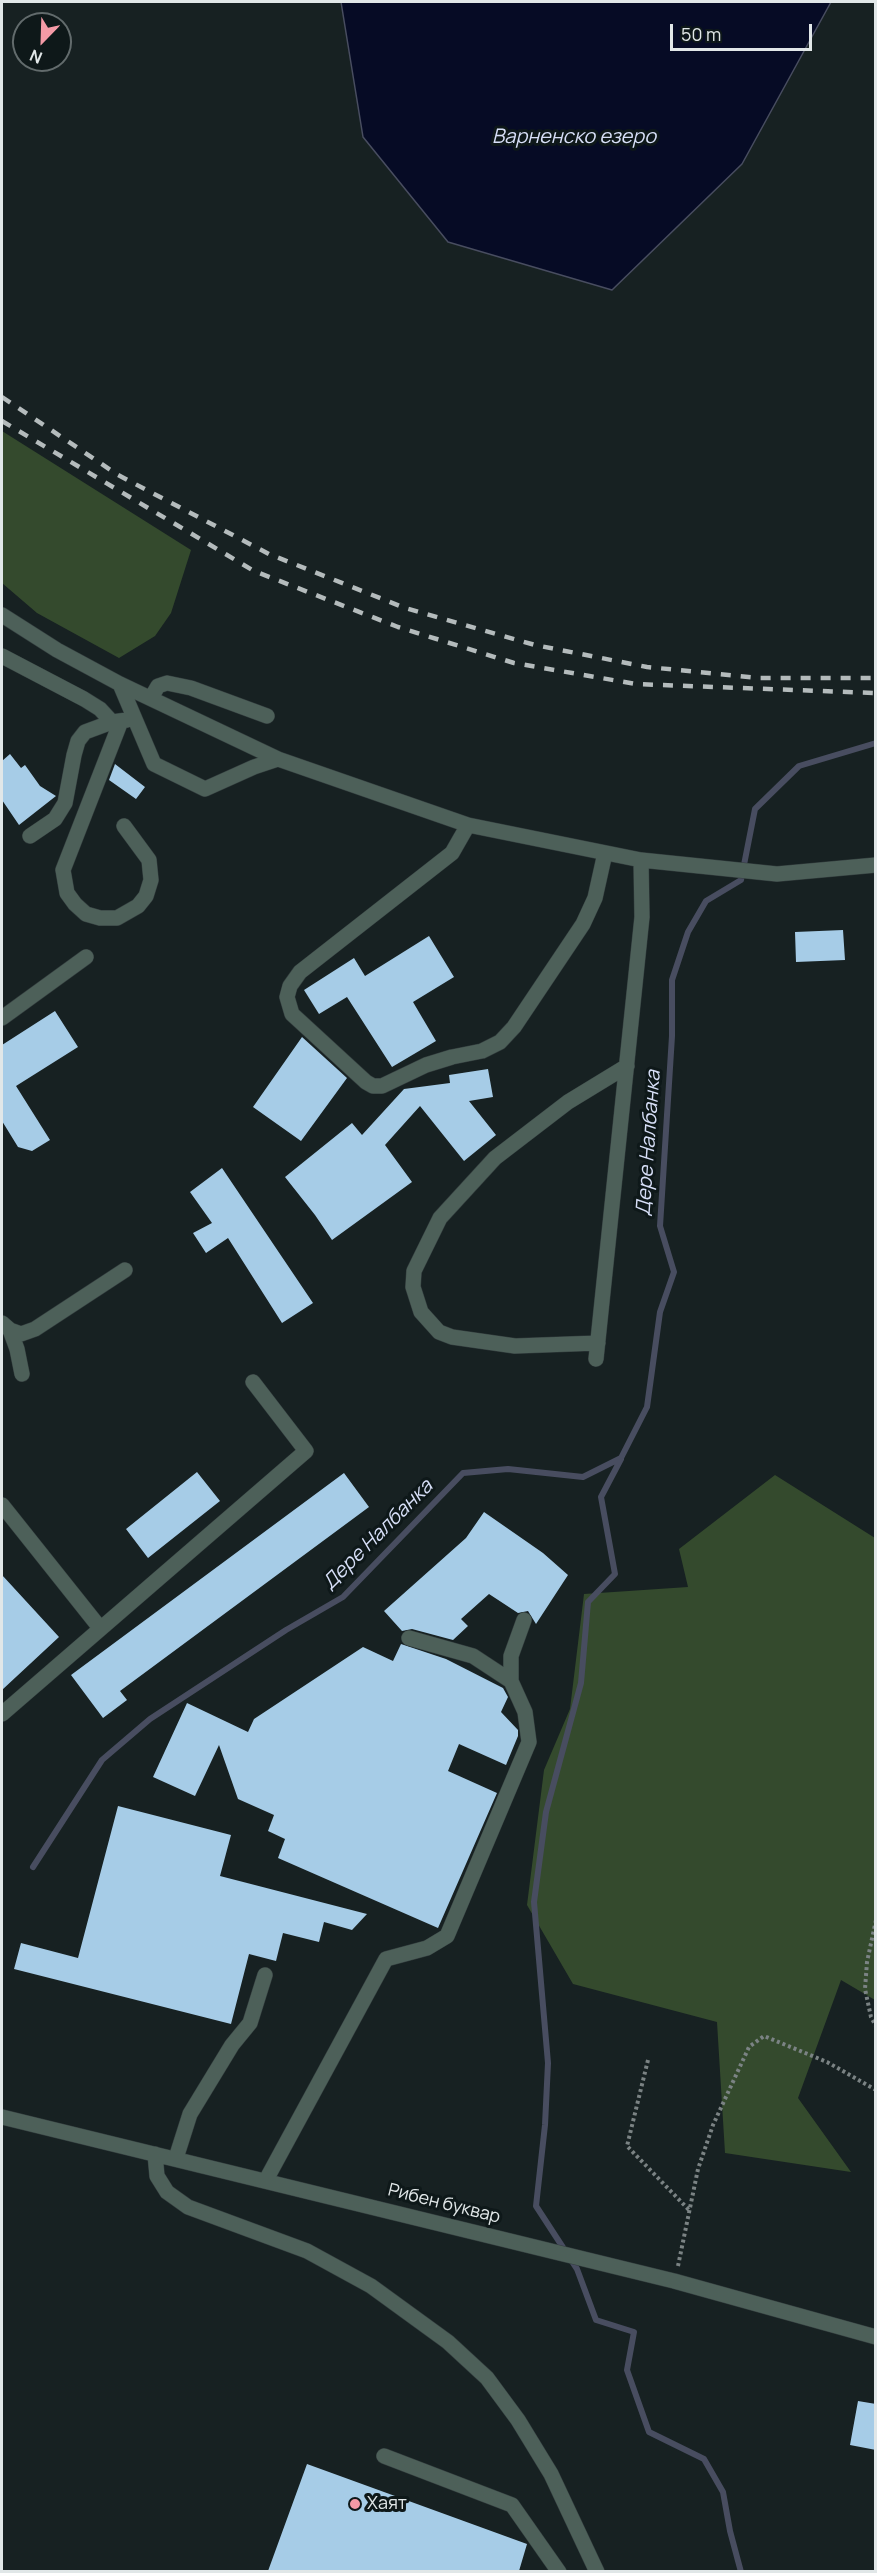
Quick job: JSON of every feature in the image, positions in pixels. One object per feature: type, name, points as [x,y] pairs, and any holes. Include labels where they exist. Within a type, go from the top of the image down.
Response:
[{"type":"street","points":[[2,615],[57,650],[120,684],[278,759],[468,825],[641,860],[756,872],[777,874],[876,865]]},
{"type":"street","points":[[2,656],[122,721],[154,764],[205,789],[255,766],[278,759]]},
{"type":"street","points":[[152,698],[158,686],[167,683],[191,688],[267,716]]},
{"type":"street","points":[[120,684],[122,721],[63,870],[67,893],[86,914],[108,918],[128,913],[138,906],[149,888],[151,870],[149,860],[124,826]]},
{"type":"street","points":[[30,836],[55,819],[65,802],[78,741],[85,732],[122,721]]},
{"type":"street","points":[[468,825],[452,853],[300,972],[290,986],[289,1005],[297,1020],[366,1082],[374,1086],[382,1086],[444,1060],[482,1052],[500,1042],[514,1026],[583,924],[595,898],[605,853]]},
{"type":"street","points":[[596,1359],[642,917],[641,860]]},
{"type":"street","points":[[2,1018],[86,957]]},
{"type":"street","points":[[598,1342],[515,1346],[452,1337],[440,1332],[421,1312],[413,1287],[414,1271],[440,1218],[495,1158],[568,1102],[627,1066]]},
{"type":"street","points":[[6,1326],[21,1335],[35,1329],[125,1270]]},
{"type":"street","points":[[6,1326],[17,1349],[22,1374]]},
{"type":"street","points":[[2,1714],[306,1451],[253,1382]]},
{"type":"street","points":[[2,1505],[100,1628]]},
{"type":"street","points":[[266,2180],[386,1959],[427,1948],[447,1936],[529,1742],[525,1712],[511,1681],[510,1656],[524,1620]]},
{"type":"street","points":[[409,1638],[473,1656],[511,1681]]},
{"type":"street","points":[[176,2158],[190,2114],[232,2045],[249,2023],[265,1975]]},
{"type":"street","name":"Рибен буквар","points":[[2,2117],[674,2281],[876,2337]]},
{"type":"street","points":[[155,2154],[157,2176],[167,2192],[188,2207],[307,2251],[371,2286],[448,2342],[486,2378],[518,2420],[551,2474],[597,2571]]},
{"type":"street","points":[[384,2456],[512,2505],[559,2571]]},
{"type":"path","points":[[876,1920],[867,1962],[866,1989],[871,2017],[876,2026]]},
{"type":"path","points":[[674,2281],[691,2211],[698,2169],[713,2125],[750,2047],[764,2036],[827,2062],[876,2090]]},
{"type":"path","points":[[648,2060],[627,2146],[691,2211]]},
{"type":"green space","points":[[2,431],[191,550],[171,613],[155,636],[119,658],[37,613],[2,583]]},
{"type":"green space","points":[[775,1475],[875,1538],[875,2000],[841,1980],[798,2098],[851,2172],[725,2153],[717,2022],[573,1984],[527,1905],[544,1770],[570,1709],[584,1594],[688,1587],[679,1549]]},
{"type":"water","name":"Варненско езеро","points":[[341,2],[831,2],[742,164],[612,290],[448,242],[363,137]]},
{"type":"building","points":[[10,754],[21,768],[25,765],[40,786],[56,796],[19,825],[2,800],[2,761]]},
{"type":"building","points":[[115,764],[145,787],[136,799],[109,780]]},
{"type":"building","points":[[843,930],[845,960],[796,962],[795,932]]},
{"type":"building","points":[[429,936],[454,977],[413,1002],[436,1041],[392,1067],[347,997],[319,1014],[304,990],[354,958],[365,976]]},
{"type":"building","points":[[55,1011],[78,1047],[16,1086],[50,1140],[32,1151],[18,1147],[2,1121],[2,1045]]},
{"type":"building","points":[[302,1037],[347,1078],[301,1141],[253,1107]]},
{"type":"building","points":[[488,1069],[493,1097],[469,1101],[496,1135],[464,1161],[420,1106],[385,1145],[412,1182],[332,1240],[285,1177],[352,1123],[362,1135],[404,1089],[450,1083],[449,1075]]},
{"type":"building","points":[[222,1168],[313,1303],[282,1323],[228,1238],[206,1253],[193,1233],[212,1223],[190,1192]]},
{"type":"building","points":[[197,1472],[220,1501],[148,1558],[126,1529]]},
{"type":"building","points":[[344,1473],[369,1507],[120,1691],[127,1700],[103,1718],[71,1675]]},
{"type":"building","points":[[484,1512],[543,1553],[568,1575],[536,1624],[528,1611],[518,1613],[489,1594],[461,1619],[468,1626],[453,1640],[412,1629],[402,1631],[384,1611],[466,1538]]},
{"type":"building","points":[[2,1575],[59,1637],[2,1690]]},
{"type":"building","points":[[401,1644],[446,1659],[503,1688],[508,1697],[501,1712],[518,1730],[518,1736],[506,1765],[459,1744],[448,1771],[497,1793],[438,1928],[278,1858],[285,1839],[268,1831],[274,1815],[238,1799],[219,1745],[195,1796],[153,1777],[187,1703],[248,1732],[254,1719],[363,1647],[393,1661]]},
{"type":"building","points":[[118,1806],[231,1835],[220,1876],[367,1914],[352,1930],[324,1922],[319,1942],[283,1933],[276,1961],[249,1954],[231,2024],[14,1969],[21,1943],[78,1958]]},
{"type":"building","points":[[858,2401],[876,2404],[876,2450],[850,2445]]},
{"type":"building","name":"Хаят","points":[[307,2464],[527,2544],[519,2571],[268,2571]]},
{"type":"waterway","name":"Дере Налбанка","points":[[33,1867],[102,1760],[150,1719],[286,1630],[343,1597],[463,1473],[508,1469],[583,1477],[621,1458],[647,1407],[660,1312],[674,1272],[660,1226],[672,1036],[672,980],[688,932],[706,901],[741,880],[755,809],[799,766],[876,743]]},
{"type":"waterway","points":[[621,1459],[601,1497],[615,1574],[588,1602],[581,1683],[546,1812],[534,1902],[548,2063],[545,2125],[536,2206],[577,2269],[596,2320],[634,2332],[627,2370],[649,2432],[704,2459],[723,2492],[741,2572]]},
{"type":"railway","points":[[2,397],[118,475],[269,554],[405,608],[535,645],[647,667],[759,678],[876,678]]},
{"type":"railway","points":[[2,421],[254,571],[398,627],[514,663],[636,684],[876,693]]},
{"type":"place","name":"Хаят","points":[[355,2504]]}]
